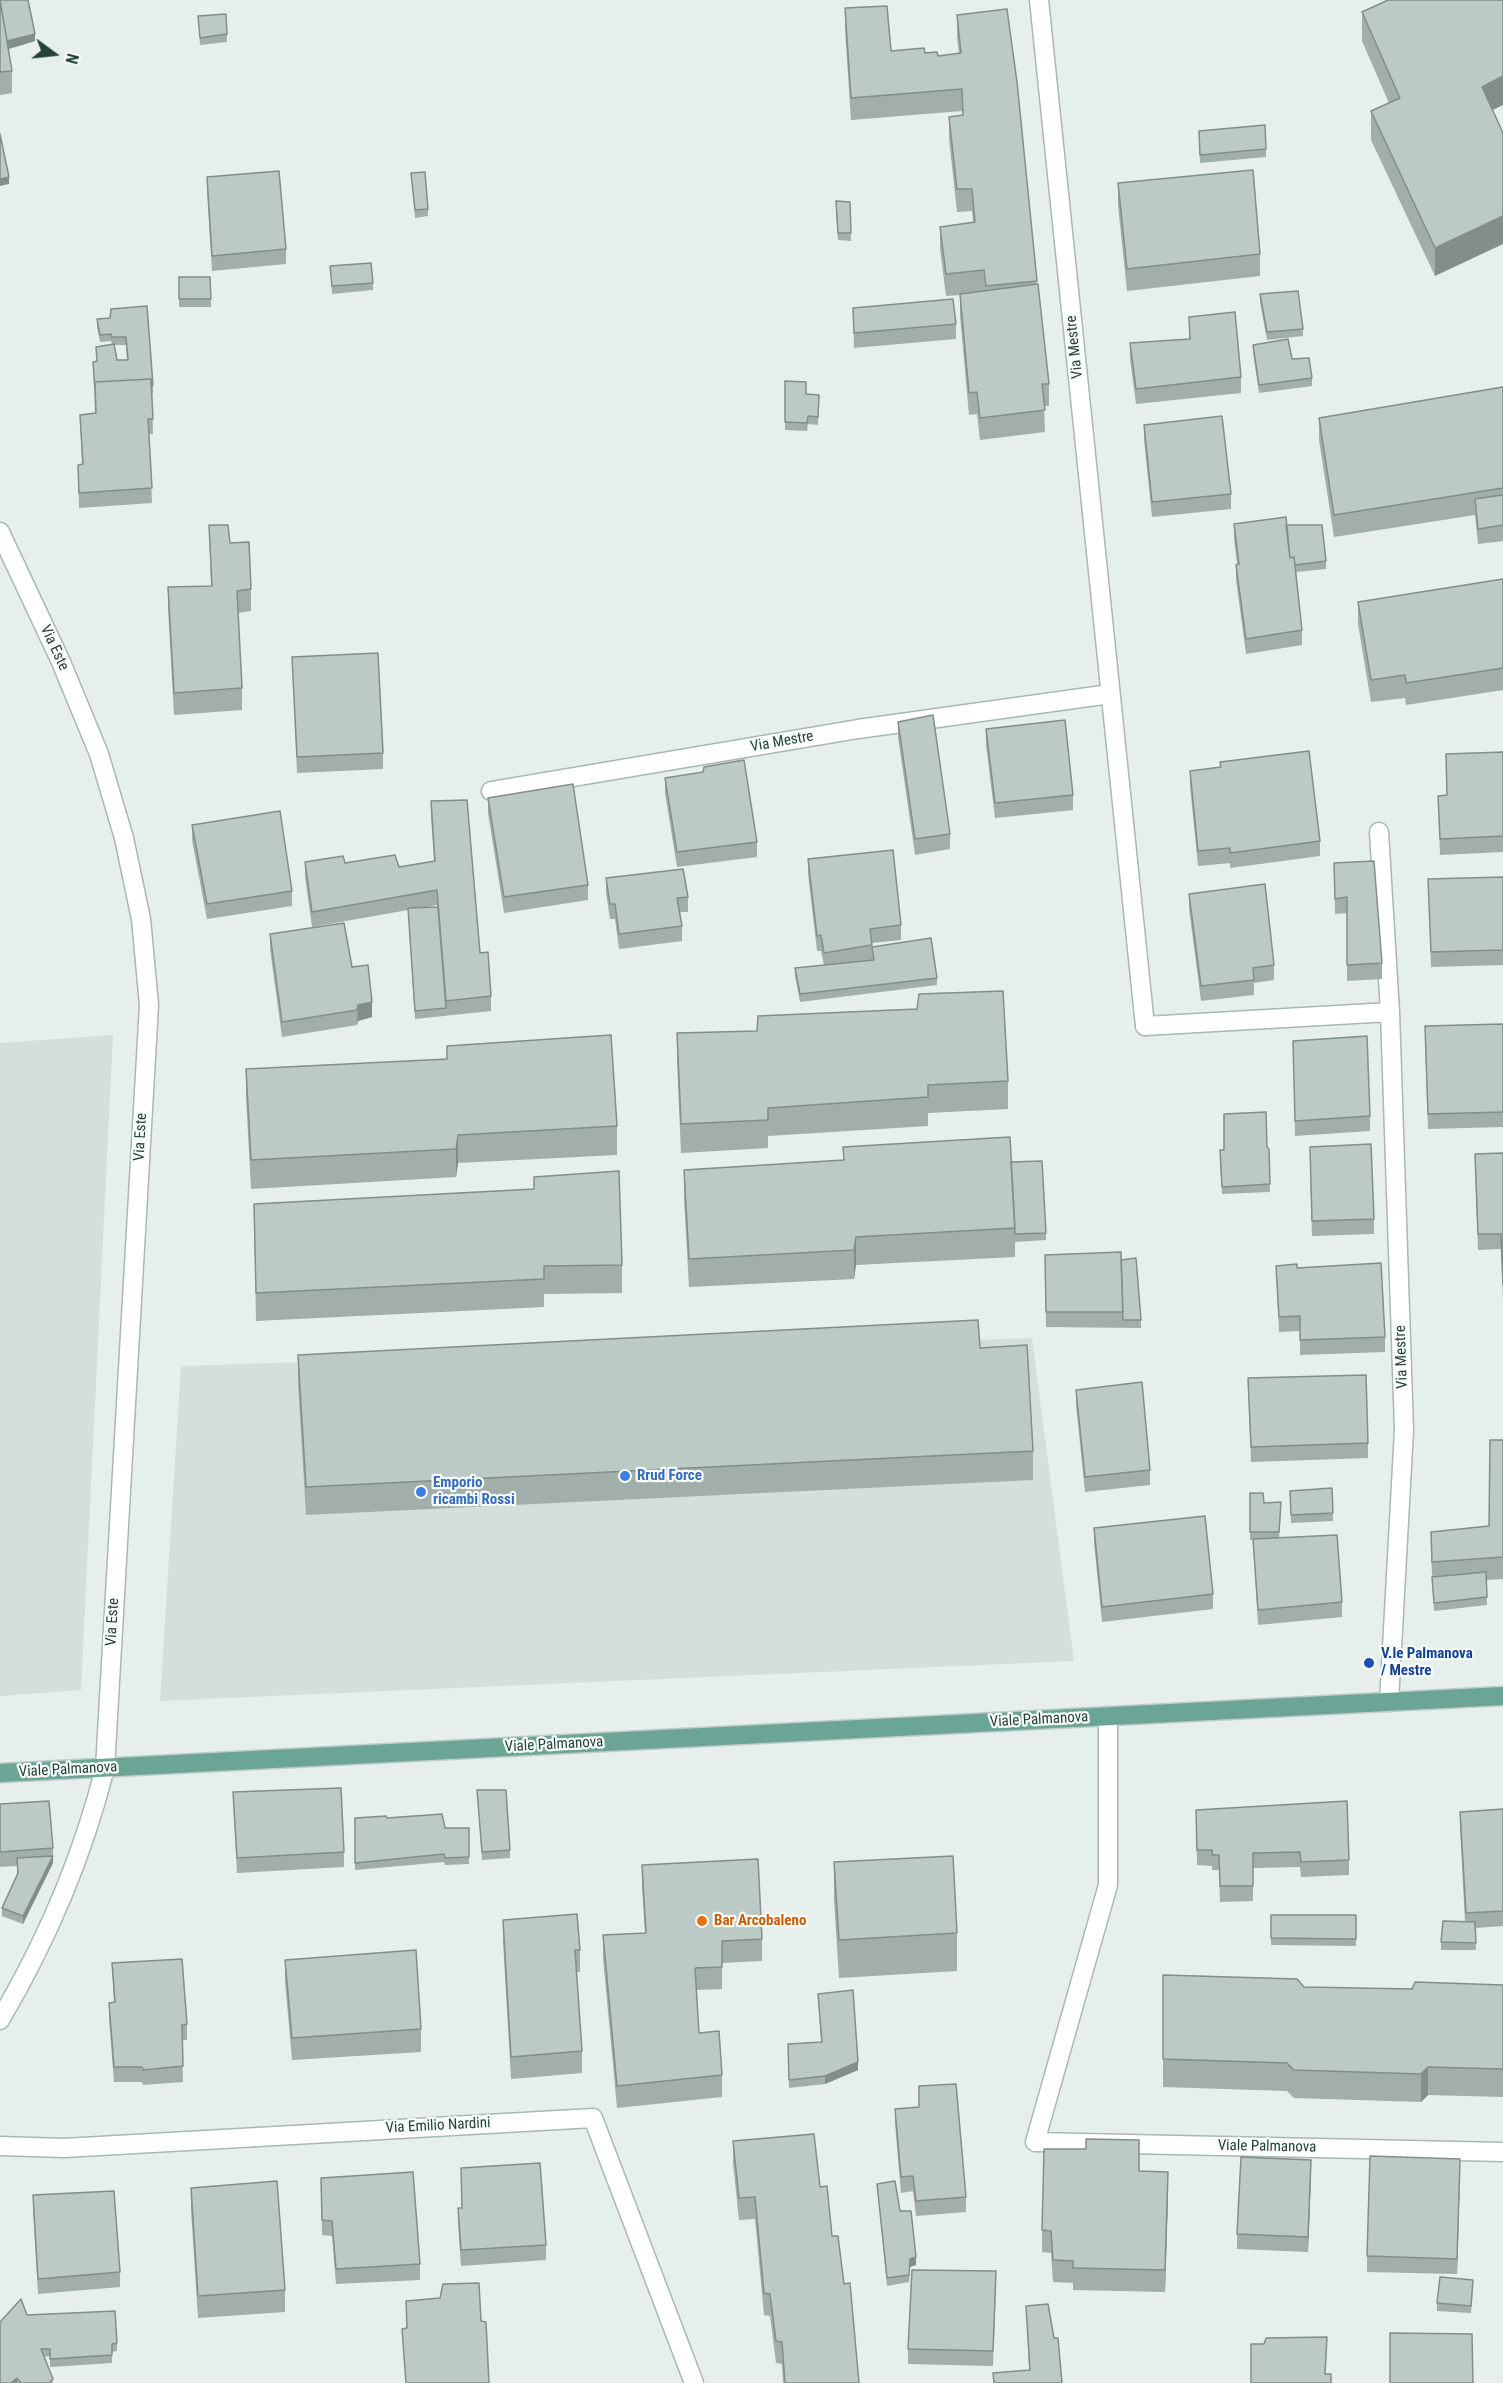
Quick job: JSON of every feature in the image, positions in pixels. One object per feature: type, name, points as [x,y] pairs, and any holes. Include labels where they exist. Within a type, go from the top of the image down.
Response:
[{"type":"main road","name":"Viale Palmanova","points":[[0,1773],[1503,1696]]},
{"type":"street","name":"Via Mestre","points":[[1039,0],[1145,1026],[1390,1011]]},
{"type":"street","name":"Via Este","points":[[0,532],[61,662],[99,754],[124,838],[141,919],[148,994],[105,1768]]},
{"type":"street","name":"Via Mestre","points":[[491,791],[858,729],[1110,694]]},
{"type":"street","name":"Via Mestre","points":[[1379,832],[1390,1011],[1404,1430],[1389,1702]]},
{"type":"street","name":"Viale Palmanova","points":[[1108,1716],[1108,1885],[1035,2142],[1503,2152]]},
{"type":"street","points":[[0,2020],[42,1940],[78,1856],[94,1811],[105,1768]]},
{"type":"street","name":"Via Emilio Nardini","points":[[0,2146],[64,2148],[593,2118],[694,2383]]},
{"type":"shaded area","points":[[113,1035],[81,1690],[0,1696],[0,1043]]},
{"type":"shaded area","points":[[1032,1338],[1074,1661],[160,1701],[181,1366]]},
{"type":"building","points":[[0,0],[12,71],[0,72]]},
{"type":"building","points":[[0,0],[28,0],[35,34],[7,41]]},
{"type":"building","points":[[1388,0],[1503,0],[1503,76],[1482,87],[1503,133],[1503,216],[1435,248],[1371,111],[1400,98],[1362,12]]},
{"type":"building","points":[[887,6],[891,51],[924,48],[925,53],[937,52],[938,56],[961,53],[957,15],[1007,9],[1017,82],[1037,281],[986,286],[984,270],[946,274],[940,227],[975,222],[972,189],[957,189],[949,117],[963,115],[962,89],[851,98],[845,8]]},
{"type":"building","points":[[226,14],[227,34],[200,38],[198,16]]},
{"type":"building","points":[[1265,125],[1266,149],[1200,155],[1199,131]]},
{"type":"building","points":[[0,134],[9,177],[0,179]]},
{"type":"building","points":[[1253,170],[1260,254],[1127,269],[1118,183]]},
{"type":"building","points":[[279,171],[286,249],[212,256],[207,177]]},
{"type":"building","points":[[425,172],[428,209],[415,210],[411,173]]},
{"type":"building","points":[[836,201],[850,202],[851,233],[838,233]]},
{"type":"building","points":[[371,263],[373,283],[332,286],[330,266]]},
{"type":"building","points":[[179,277],[210,277],[211,299],[179,299]]},
{"type":"building","points":[[1038,284],[1049,384],[1042,384],[1045,410],[980,418],[977,392],[969,393],[960,294]]},
{"type":"building","points":[[1298,291],[1303,329],[1267,332],[1260,294]]},
{"type":"building","points":[[953,299],[956,324],[854,333],[853,308]]},
{"type":"building","points":[[147,306],[153,385],[151,385],[151,379],[95,382],[95,389],[93,362],[97,361],[96,347],[114,344],[117,360],[128,360],[126,337],[112,337],[111,334],[100,335],[97,319],[110,318],[111,309]]},
{"type":"building","points":[[1235,312],[1241,377],[1136,389],[1130,343],[1190,339],[1189,317]]},
{"type":"building","points":[[1288,339],[1292,359],[1309,358],[1312,378],[1259,385],[1253,345]]},
{"type":"building","points":[[151,379],[153,419],[148,419],[152,488],[79,493],[78,465],[83,464],[80,415],[96,413],[95,382]]},
{"type":"building","points":[[785,381],[806,382],[806,394],[819,395],[818,417],[808,416],[807,423],[785,422]]},
{"type":"building","points":[[1503,387],[1503,488],[1334,515],[1319,418]]},
{"type":"building","points":[[1222,416],[1231,494],[1152,502],[1144,425]]},
{"type":"building","points":[[1503,495],[1503,525],[1478,529],[1475,499]]},
{"type":"building","points":[[1286,517],[1290,558],[1294,557],[1302,630],[1246,639],[1236,565],[1239,564],[1234,524]]},
{"type":"building","points":[[209,525],[228,525],[230,543],[249,542],[251,589],[237,591],[242,688],[174,693],[168,587],[212,586]]},
{"type":"building","points":[[1286,525],[1322,525],[1326,561],[1295,565],[1294,557],[1290,558]]},
{"type":"building","points":[[1503,579],[1503,668],[1406,683],[1405,675],[1371,680],[1358,602]]},
{"type":"building","points":[[378,653],[383,753],[297,757],[292,657]]},
{"type":"building","points":[[933,715],[950,834],[915,839],[898,722]]},
{"type":"building","points":[[1065,720],[1073,795],[995,803],[986,729]]},
{"type":"building","points":[[1309,751],[1320,841],[1230,853],[1230,848],[1198,851],[1190,771],[1221,767],[1220,762]]},
{"type":"building","points":[[1503,752],[1503,836],[1440,839],[1438,796],[1447,795],[1446,754]]},
{"type":"building","points":[[744,760],[757,842],[677,852],[665,778],[703,772],[704,767]]},
{"type":"building","points":[[573,784],[588,885],[504,897],[488,798]]},
{"type":"building","points":[[467,800],[480,953],[488,952],[491,996],[446,1001],[437,890],[312,912],[305,862],[343,856],[345,863],[395,855],[399,867],[435,861],[431,801]]},
{"type":"building","points":[[280,811],[292,891],[207,904],[192,825]]},
{"type":"building","points":[[893,850],[901,925],[870,929],[872,945],[824,953],[821,935],[817,936],[808,859]]},
{"type":"building","points":[[1374,861],[1382,963],[1347,965],[1347,897],[1335,899],[1334,863]]},
{"type":"building","points":[[683,869],[688,897],[677,898],[682,926],[619,934],[615,904],[610,904],[606,878]]},
{"type":"building","points":[[1503,877],[1503,950],[1431,952],[1428,879]]},
{"type":"building","points":[[1265,884],[1274,965],[1253,968],[1254,980],[1201,986],[1189,894]]},
{"type":"building","points":[[438,907],[446,1008],[415,1011],[408,908]]},
{"type":"building","points":[[344,923],[352,967],[368,965],[372,1002],[358,1005],[357,1010],[282,1022],[270,934]]},
{"type":"building","points":[[931,938],[937,978],[800,994],[795,968],[874,960],[872,947]]},
{"type":"building","points":[[1003,991],[1008,1081],[928,1085],[928,1097],[768,1108],[768,1120],[681,1124],[677,1033],[757,1031],[758,1016],[917,1009],[919,994]]},
{"type":"building","points":[[1503,1024],[1503,1112],[1428,1114],[1425,1026]]},
{"type":"building","points":[[611,1035],[617,1126],[458,1135],[456,1149],[251,1160],[246,1069],[447,1059],[447,1046]]},
{"type":"building","points":[[1367,1036],[1370,1116],[1295,1121],[1293,1041]]},
{"type":"building","points":[[1266,1112],[1270,1184],[1222,1187],[1220,1150],[1224,1150],[1224,1114]]},
{"type":"building","points":[[1010,1137],[1015,1228],[856,1237],[854,1250],[689,1259],[684,1170],[844,1160],[843,1147]]},
{"type":"building","points":[[1371,1144],[1374,1219],[1312,1221],[1310,1147]]},
{"type":"building","points":[[1503,1153],[1503,1285],[1501,1234],[1478,1234],[1475,1154]]},
{"type":"building","points":[[1042,1161],[1046,1233],[1015,1234],[1011,1162]]},
{"type":"building","points":[[619,1171],[622,1265],[544,1266],[544,1279],[256,1293],[254,1204],[534,1189],[534,1177]]},
{"type":"building","points":[[1121,1252],[1123,1312],[1046,1312],[1045,1255]]},
{"type":"building","points":[[1136,1258],[1141,1320],[1123,1320],[1121,1260]]},
{"type":"building","points":[[1381,1263],[1385,1337],[1300,1340],[1300,1316],[1279,1317],[1276,1266],[1297,1264],[1297,1268]]},
{"type":"building","points":[[978,1320],[980,1348],[1027,1345],[1033,1451],[306,1487],[298,1355]]},
{"type":"building","points":[[1366,1375],[1368,1443],[1251,1447],[1248,1378]]},
{"type":"building","points":[[1142,1382],[1150,1470],[1085,1477],[1076,1390]]},
{"type":"building","points":[[1490,1440],[1503,1440],[1503,1557],[1432,1562],[1431,1532],[1489,1526]]},
{"type":"building","points":[[1332,1488],[1333,1513],[1291,1515],[1290,1491]]},
{"type":"building","points":[[1250,1493],[1263,1493],[1264,1503],[1281,1502],[1279,1532],[1250,1532]]},
{"type":"building","points":[[1205,1516],[1213,1594],[1102,1607],[1094,1528]]},
{"type":"building","points":[[1337,1535],[1342,1602],[1258,1610],[1253,1539]]},
{"type":"building","points":[[1486,1572],[1487,1597],[1434,1603],[1432,1577]]},
{"type":"building","points":[[341,1788],[344,1852],[237,1858],[233,1792]]},
{"type":"building","points":[[477,1790],[506,1790],[510,1850],[482,1852]]},
{"type":"building","points":[[49,1801],[53,1848],[0,1852],[0,1804]]},
{"type":"building","points":[[1347,1801],[1349,1860],[1301,1862],[1300,1852],[1253,1853],[1253,1886],[1220,1886],[1219,1855],[1212,1855],[1212,1850],[1197,1850],[1196,1810]]},
{"type":"building","points":[[1503,1809],[1503,1911],[1466,1913],[1460,1812]]},
{"type":"building","points":[[442,1814],[445,1828],[469,1828],[469,1857],[445,1858],[444,1854],[355,1863],[355,1818]]},
{"type":"building","points":[[53,1856],[23,1916],[2,1908],[18,1873],[17,1858]]},
{"type":"building","points":[[953,1856],[957,1933],[839,1940],[834,1862]]},
{"type":"building","points":[[758,1859],[762,1939],[722,1941],[722,1967],[695,1968],[699,2033],[719,2031],[722,2075],[617,2086],[603,1935],[646,1933],[642,1865]]},
{"type":"building","points":[[577,1914],[580,1950],[575,1950],[582,2051],[511,2057],[503,1920]]},
{"type":"building","points":[[1271,1915],[1356,1915],[1356,1939],[1271,1938]]},
{"type":"building","points":[[1443,1921],[1475,1922],[1476,1943],[1441,1942]]},
{"type":"building","points":[[416,1950],[421,2029],[292,2038],[285,1960]]},
{"type":"building","points":[[182,1959],[187,2024],[182,2025],[183,2066],[143,2070],[142,2067],[114,2067],[109,2003],[115,2002],[112,1963]]},
{"type":"building","points":[[1163,1975],[1297,1979],[1304,1987],[1412,1989],[1415,1982],[1503,1985],[1503,2069],[1428,2067],[1421,2074],[1294,2070],[1287,2063],[1163,2059]]},
{"type":"building","points":[[853,1990],[858,2062],[825,2076],[789,2080],[788,2044],[822,2042],[818,1994]]},
{"type":"building","points":[[956,2084],[966,2197],[916,2201],[913,2176],[901,2177],[895,2109],[919,2107],[919,2086]]},
{"type":"building","points":[[814,2134],[820,2187],[827,2186],[832,2236],[838,2236],[844,2284],[850,2283],[859,2383],[785,2383],[782,2342],[776,2341],[770,2294],[764,2293],[755,2197],[739,2198],[733,2141]]},
{"type":"building","points":[[1086,2139],[1139,2140],[1139,2171],[1168,2172],[1165,2270],[1073,2268],[1073,2261],[1053,2260],[1051,2231],[1042,2230],[1044,2149],[1086,2149]]},
{"type":"building","points":[[1370,2156],[1460,2159],[1457,2259],[1367,2256]]},
{"type":"building","points":[[1241,2157],[1311,2160],[1308,2237],[1237,2234]]},
{"type":"building","points":[[540,2163],[546,2245],[461,2250],[458,2208],[462,2208],[461,2168]]},
{"type":"building","points":[[413,2172],[420,2264],[336,2269],[332,2221],[322,2220],[321,2178]]},
{"type":"building","points":[[277,2181],[285,2290],[198,2296],[191,2188]]},
{"type":"building","points":[[895,2181],[900,2211],[911,2211],[916,2257],[910,2259],[909,2275],[887,2278],[877,2184]]},
{"type":"building","points":[[114,2191],[120,2272],[38,2279],[33,2195]]},
{"type":"building","points":[[912,2270],[996,2271],[993,2351],[908,2349]]},
{"type":"building","points":[[1440,2277],[1473,2280],[1471,2306],[1437,2303]]},
{"type":"building","points":[[479,2283],[481,2321],[486,2322],[489,2383],[406,2383],[402,2329],[407,2328],[406,2301],[440,2298],[443,2284]]},
{"type":"building","points":[[21,2299],[27,2315],[115,2311],[117,2343],[112,2344],[112,2355],[50,2359],[50,2349],[41,2349],[53,2379],[49,2383],[21,2383],[17,2378],[11,2383],[0,2383],[0,2322]]},
{"type":"building","points":[[1048,2304],[1054,2338],[1058,2338],[1062,2383],[994,2383],[993,2373],[1030,2370],[1026,2306]]},
{"type":"building","points":[[1390,2333],[1472,2334],[1473,2383],[1390,2383]]},
{"type":"building","points":[[1327,2337],[1325,2374],[1331,2374],[1331,2383],[1251,2383],[1251,2344],[1264,2344],[1266,2338]]},
{"type":"place","name":"Rrud Force","points":[[625,1476]]},
{"type":"place","name":"Emporio ricambi Rossi","points":[[421,1492]]},
{"type":"place","name":"V.le Palmanova / Mestre","points":[[1369,1663]]},
{"type":"place","name":"Bar Arcobaleno","points":[[702,1921]]}]
